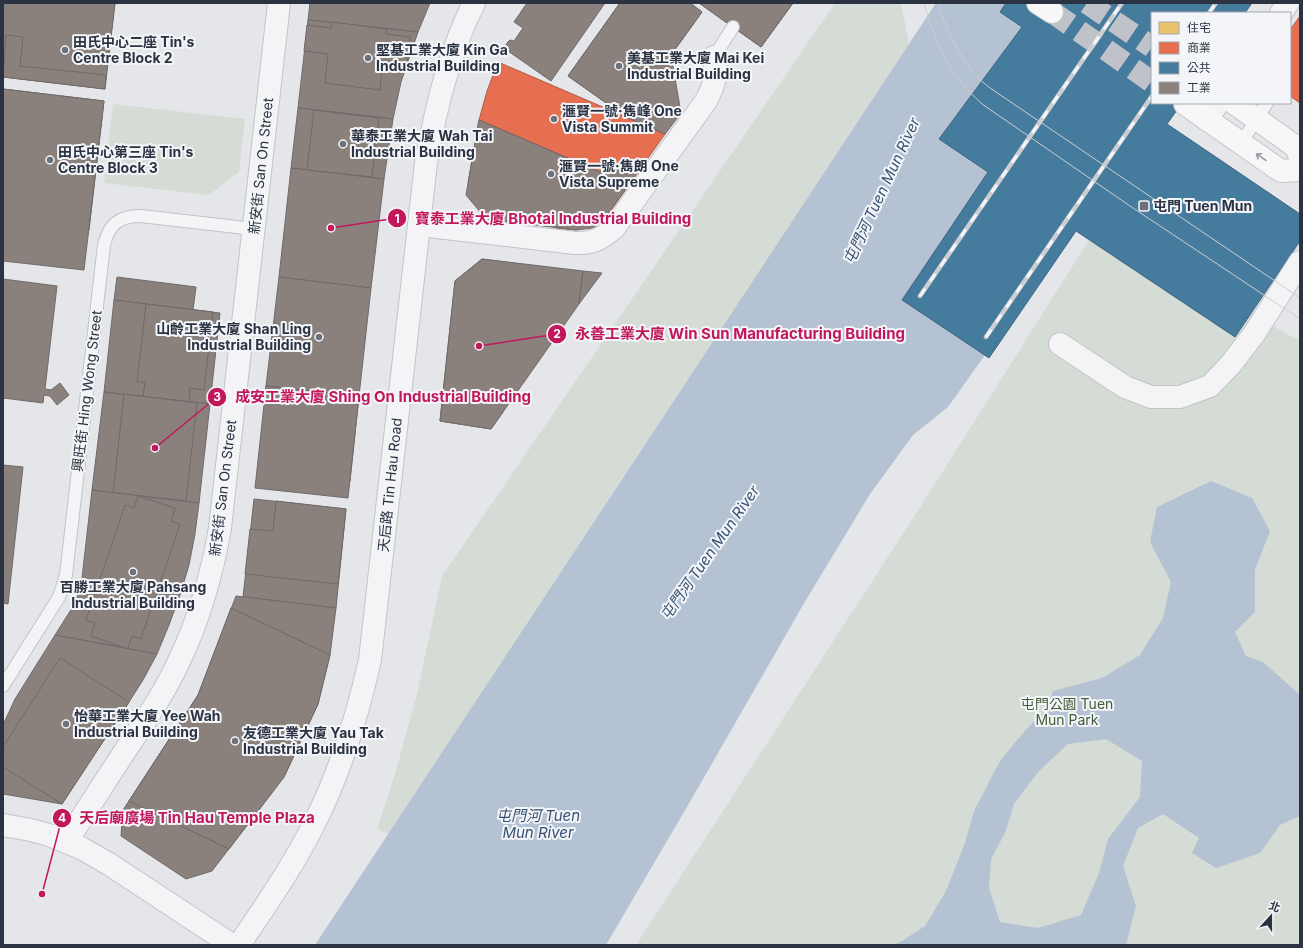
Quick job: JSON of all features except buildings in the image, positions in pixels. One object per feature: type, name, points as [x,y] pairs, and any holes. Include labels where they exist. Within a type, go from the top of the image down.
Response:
[{"type":"main road","points":[[1185,104],[1212,111],[1241,143],[1281,171],[1300,170]]},
{"type":"main road","points":[[1238,104],[1262,111],[1296,147],[1300,157]]},
{"type":"street","name":"新安街 San On Street","points":[[66,841],[163,691],[195,625],[214,561],[220,528],[279,3]]},
{"type":"street","name":"天后路 Tin Hau Road","points":[[240,945],[292,865],[313,826],[334,780],[360,703],[370,660],[426,162],[435,115],[443,84],[455,47],[474,3]]},
{"type":"street","points":[[1282,12],[1288,3]]},
{"type":"street","points":[[419,225],[586,244],[597,241],[606,236],[614,228],[706,100],[713,87],[716,72],[714,57]]},
{"type":"street","points":[[1060,344],[1125,387],[1151,396],[1180,397],[1210,386],[1231,364],[1254,334],[1300,262]]},
{"type":"street","points":[[3,825],[49,835],[81,848],[109,864],[232,945]]},
{"type":"lane","points":[[714,57],[733,27]]},
{"type":"lane","points":[[1241,143],[1262,111]]},
{"type":"lane","name":"興旺街 Hing Wong Street","points":[[3,686],[58,597],[66,575],[106,235],[112,226],[120,220],[130,216],[254,229]]},
{"type":"green space","points":[[835,3],[901,3],[909,44],[389,834],[377,829],[395,774],[417,694],[442,576]]},
{"type":"green space","points":[[113,104],[245,119],[239,172],[209,195],[104,183]]},
{"type":"green space","name":"屯門公園 Tuen Mun Park","points":[[1089,240],[1235,336],[1252,312],[1286,334],[1300,340],[1300,945],[636,945],[919,509]]},
{"type":"water","name":"屯門河 Tuen Mun River","points":[[936,3],[1235,3],[1151,12],[1151,104],[1163,104],[948,407],[913,435],[870,494],[803,605],[606,945],[315,945]]},
{"type":"water","points":[[1211,481],[1252,498],[1270,531],[1255,570],[1255,612],[1235,632],[1246,656],[1263,662],[1300,695],[1300,816],[1280,825],[1260,853],[1216,868],[1192,853],[1199,838],[1163,814],[1138,828],[1123,866],[1136,906],[1126,945],[892,945],[902,941],[925,926],[946,891],[965,843],[974,811],[1000,761],[1023,733],[1047,708],[1053,691],[1102,678],[1140,655],[1163,618],[1171,582],[1150,542],[1157,507]],"holes":[[[1106,739],[1142,761],[1140,797],[1108,839],[1099,873],[1081,915],[1038,928],[1000,922],[989,888],[991,859],[1005,833],[1014,804],[1039,771],[1068,744]]]},
{"type":"tunnel","points":[[1087,3],[1151,46]]},
{"type":"tunnel","points":[[1052,12],[1151,81]]},
{"type":"tram line","points":[[924,3],[933,32],[945,58],[952,70],[982,104],[1130,206],[1300,319]]},
{"type":"tram line","points":[[938,3],[944,22],[957,49],[974,73],[988,86],[1300,298]]},
{"type":"railway","points":[[920,296],[1122,3]]},
{"type":"railway","points":[[1210,12],[1216,3]]},
{"type":"railway","points":[[986,337],[1151,97]]},
{"type":"place","name":"田氏中心二座 Tin's Centre Block 2","points":[[65,50]]},
{"type":"place","name":"堅基工業大廈 Kin Ga Industrial Building","points":[[368,58]]},
{"type":"place","name":"美基工業大廈 Mai Kei Industrial Building","points":[[619,66]]},
{"type":"place","name":"滙賢一號·雋峰 One Vista Summit","points":[[554,119]]},
{"type":"place","name":"華泰工業大廈 Wah Tai Industrial Building","points":[[343,144]]},
{"type":"place","name":"田氏中心第三座 Tin's Centre Block 3","points":[[50,160]]},
{"type":"place","name":"滙賢一號·雋朗 One Vista Supreme","points":[[551,174]]},
{"type":"place","name":"屯門 Tuen Mun","points":[[1144,206]]},
{"type":"place","name":"寶泰工業大廈 Bhotai Industrial Building","points":[[331,228]]},
{"type":"place","name":"山齡工業大廈 Shan Ling Industrial Building","points":[[319,337]]},
{"type":"place","name":"永善工業大廈 Win Sun Manufacturing Building","points":[[479,346]]},
{"type":"place","name":"成安工業大廈 Shing On Industrial Building","points":[[155,448]]},
{"type":"place","name":"百勝工業大廈 Pahsang Industrial Building","points":[[133,572]]},
{"type":"place","name":"怡華工業大廈 Yee Wah Industrial Building","points":[[66,724]]},
{"type":"place","name":"友德工業大廈 Yau Tak Industrial Building","points":[[235,741]]},
{"type":"place","name":"天后廟廣場 Tin Hau Temple Plaza","points":[[42,894]]}]
